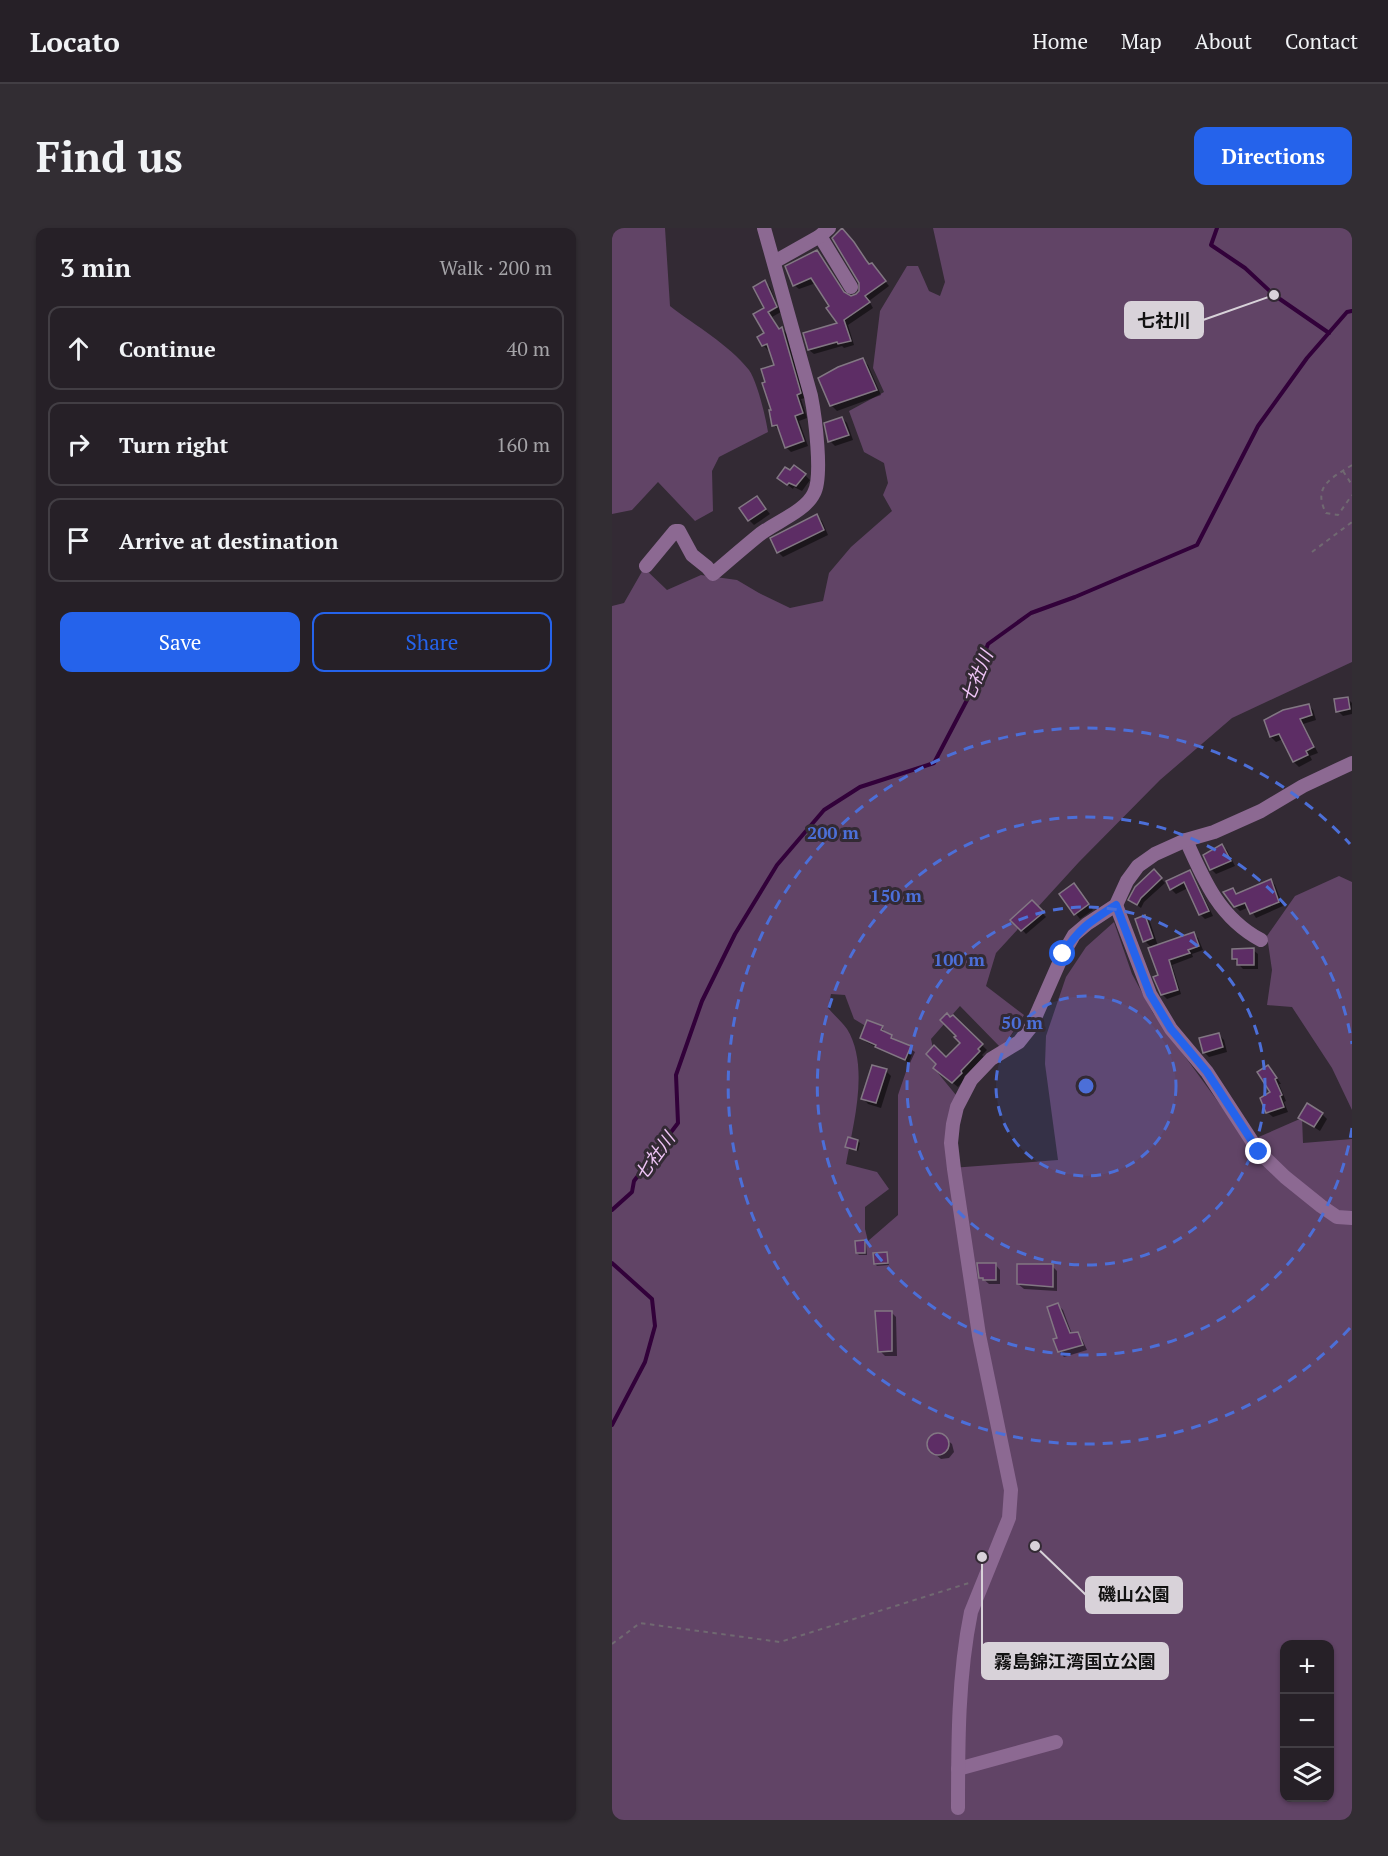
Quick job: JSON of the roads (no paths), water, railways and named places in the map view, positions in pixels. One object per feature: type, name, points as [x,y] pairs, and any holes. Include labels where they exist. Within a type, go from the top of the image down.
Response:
[{"type":"street","points":[[646,566],[675,531],[679,531],[692,555],[713,574],[760,534],[808,502],[815,492],[818,478],[814,413],[764,228]]},
{"type":"street","points":[[774,262],[825,232],[851,287]]},
{"type":"street","points":[[958,1808],[963,1664],[967,1629],[971,1612],[1008,1518],[1011,1490],[979,1335],[951,1143],[957,1107],[971,1080],[991,1059],[1019,1042],[1031,1027],[1049,983],[1074,935],[1116,905],[1127,881],[1138,866],[1155,854],[1186,840],[1261,811],[1303,786],[1352,763]]},
{"type":"street","points":[[1186,840],[1210,894],[1249,934],[1261,940]]},
{"type":"street","points":[[1116,905],[1150,994],[1171,1029],[1207,1072],[1259,1152],[1321,1206],[1337,1217],[1352,1218]]},
{"type":"street","points":[[958,1769],[1056,1742]]},
{"type":"waterway","name":"七社川","points":[[1217,228],[1211,245],[1245,268],[1274,295],[1329,333]]},
{"type":"waterway","name":"七社川","points":[[612,1210],[632,1192],[634,1181],[678,1123],[676,1075],[702,1001],[735,934],[777,865],[824,810],[860,787],[934,763],[967,700],[988,644],[1031,613],[1075,597],[1197,545],[1258,426],[1307,358],[1347,312],[1352,311]]},
{"type":"waterway","name":"七社川","points":[[612,1263],[652,1299],[655,1326],[645,1362],[612,1425]]},
{"type":"place","name":"七社川","points":[[1274,295]]},
{"type":"place","name":"磯山公園","points":[[1035,1546]]},
{"type":"place","name":"霧島錦江湾国立公園","points":[[982,1557]]}]
